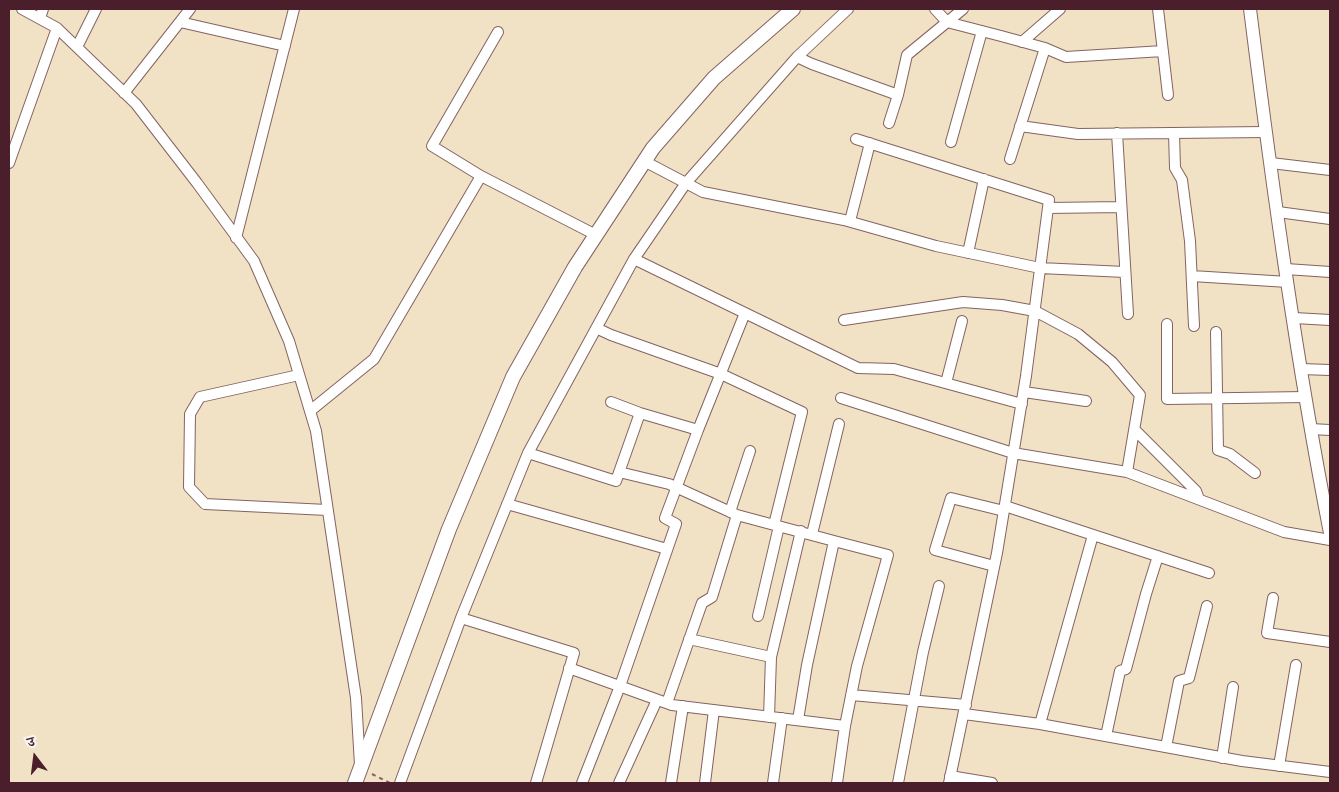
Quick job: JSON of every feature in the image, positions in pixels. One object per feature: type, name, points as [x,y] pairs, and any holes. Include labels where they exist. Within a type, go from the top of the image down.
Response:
[{"type":"main road","points":[[355,783],[449,529],[514,377],[576,267],[653,148],[714,78],[794,9]]},
{"type":"street","points":[[22,9],[41,14],[141,111],[254,261],[288,341],[316,431],[356,698],[360,769]]},
{"type":"street","points":[[77,47],[96,9]]},
{"type":"street","points":[[124,93],[190,9]]},
{"type":"street","points":[[236,238],[294,9]]},
{"type":"street","points":[[400,783],[461,618],[528,452],[634,259],[686,182],[797,57],[848,9]]},
{"type":"street","points":[[935,9],[946,22],[1044,48],[1066,57],[1163,51]]},
{"type":"street","points":[[889,123],[898,95],[907,55],[963,9]]},
{"type":"street","points":[[1022,42],[1060,9]]},
{"type":"street","points":[[1158,9],[1168,95]]},
{"type":"street","points":[[1250,9],[1266,132],[1310,429],[1327,495],[1330,533]]},
{"type":"street","points":[[180,22],[284,46]]},
{"type":"street","points":[[9,164],[57,28]]},
{"type":"street","points":[[951,142],[982,31]]},
{"type":"street","points":[[498,32],[432,146],[482,176],[596,236]]},
{"type":"street","points":[[1010,159],[1044,48]]},
{"type":"street","points":[[797,57],[898,95]]},
{"type":"street","points":[[1020,126],[1078,134],[1266,132]]},
{"type":"street","points":[[1174,133],[1175,168],[1182,180],[1190,241],[1194,326]]},
{"type":"street","points":[[1116,134],[1128,314]]},
{"type":"street","points":[[856,139],[1049,200],[1022,404],[994,566],[950,780],[992,783]]},
{"type":"street","points":[[850,222],[870,143]]},
{"type":"street","points":[[644,161],[703,192],[850,222],[936,246],[1040,268],[1125,272]]},
{"type":"street","points":[[1271,163],[1330,170]]},
{"type":"street","points":[[310,411],[374,359],[482,176]]},
{"type":"street","points":[[968,252],[984,179]]},
{"type":"street","points":[[1048,208],[1121,207]]},
{"type":"street","points":[[1278,212],[1330,219]]},
{"type":"street","points":[[634,259],[858,368],[894,369],[1022,404]]},
{"type":"street","points":[[1192,276],[1287,276],[1330,272]]},
{"type":"street","points":[[844,320],[963,302],[1002,305],[1034,312],[1078,334],[1112,362],[1140,394],[1127,472]]},
{"type":"street","points":[[582,783],[620,686],[676,524],[665,518],[745,314]]},
{"type":"street","points":[[1294,318],[1330,320]]},
{"type":"street","points":[[946,383],[962,321]]},
{"type":"street","points":[[1167,324],[1167,399],[1306,397]]},
{"type":"street","points":[[596,328],[721,374],[802,412],[758,616]]},
{"type":"street","points":[[1216,332],[1218,450],[1230,454],[1255,473]]},
{"type":"street","points":[[1301,369],[1330,370]]},
{"type":"street","points":[[299,375],[200,397],[190,414],[189,487],[205,504],[327,510]]},
{"type":"street","points":[[1024,392],[1086,402]]},
{"type":"street","points":[[841,398],[1013,453],[1127,472],[1284,532],[1330,540]]},
{"type":"street","points":[[611,402],[640,413],[698,430]]},
{"type":"street","points":[[528,452],[616,481],[640,413]]},
{"type":"street","points":[[812,534],[839,424]]},
{"type":"street","points":[[1310,429],[1330,430]]},
{"type":"street","points":[[1135,430],[1196,491],[1199,499]]},
{"type":"street","points":[[667,703],[702,603],[712,598],[750,451]]},
{"type":"street","points":[[620,472],[668,484],[734,514],[888,555],[857,666],[845,726],[837,783]]},
{"type":"street","points":[[994,566],[935,550],[950,498],[1004,508],[1209,572]]},
{"type":"street","points":[[507,504],[668,549]]},
{"type":"street","points":[[769,717],[772,657],[801,531]]},
{"type":"street","points":[[1040,724],[1094,535]]},
{"type":"street","points":[[798,720],[834,540]]},
{"type":"street","points":[[1106,736],[1120,671],[1126,669],[1158,556]]},
{"type":"street","points":[[898,783],[939,586]]},
{"type":"street","points":[[1273,598],[1267,633],[1330,642]]},
{"type":"street","points":[[1166,747],[1179,681],[1188,678],[1207,606]]},
{"type":"street","points":[[461,618],[574,653],[536,783]]},
{"type":"street","points":[[689,639],[772,657]]},
{"type":"street","points":[[1278,766],[1296,665]]},
{"type":"street","points":[[569,668],[667,703],[845,726]]},
{"type":"street","points":[[1222,758],[1233,687]]},
{"type":"street","points":[[851,694],[914,700],[1222,758],[1330,772]]},
{"type":"street","points":[[620,783],[657,700]]},
{"type":"street","points":[[671,783],[683,706]]},
{"type":"street","points":[[705,783],[714,710]]},
{"type":"street","points":[[773,783],[782,718]]},
{"type":"path","points":[[360,769],[390,783]]}]
